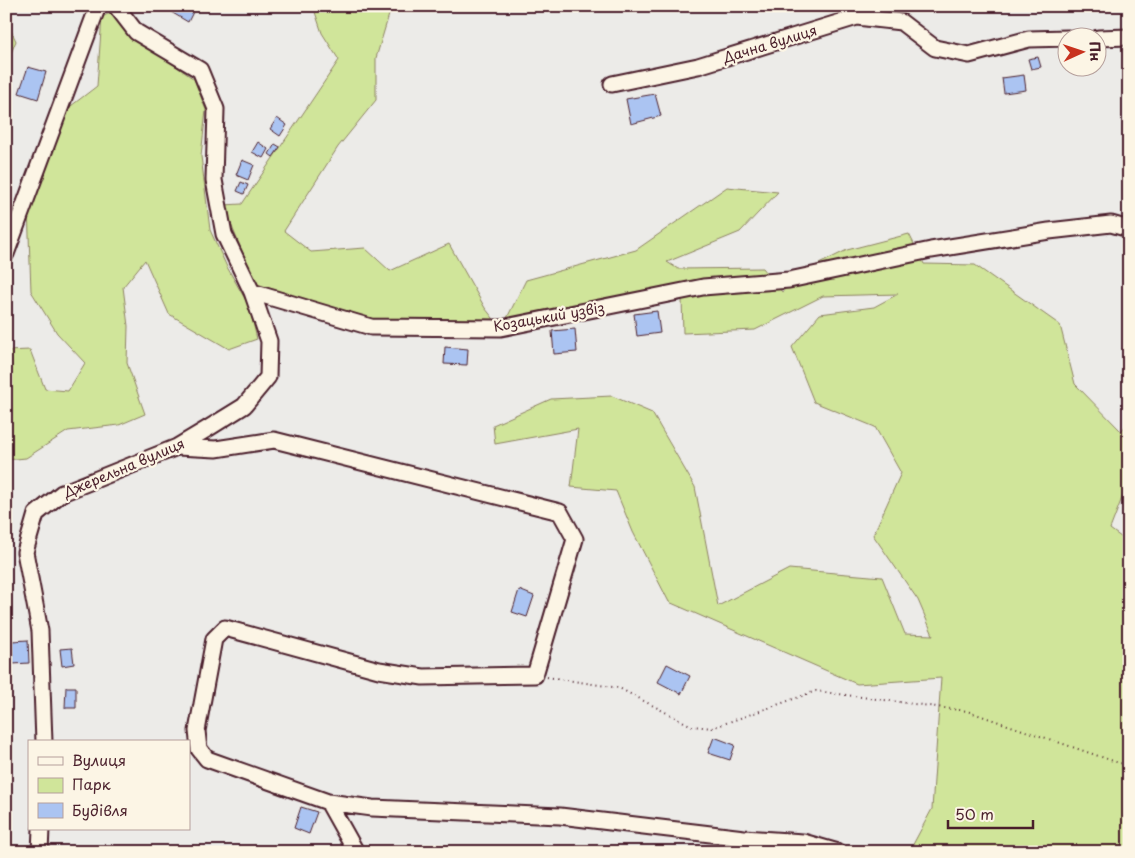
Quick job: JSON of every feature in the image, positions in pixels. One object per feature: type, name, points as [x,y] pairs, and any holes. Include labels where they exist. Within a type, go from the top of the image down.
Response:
[{"type":"street","points":[[6,254],[98,6]]},
{"type":"street","name":"Джерельна вулиця","points":[[44,740],[40,631],[25,552],[36,514],[62,493],[177,447],[244,406],[268,377],[269,341],[252,292],[224,234],[214,180],[216,109],[200,70],[136,32],[116,6]]},
{"type":"street","name":"Дачна вулиця","points":[[612,84],[698,66],[857,18],[901,22],[935,48],[969,55],[1029,39],[1058,38]]},
{"type":"street","points":[[1108,37],[1129,36]]},
{"type":"street","name":"Козацький узвіз","points":[[252,292],[371,327],[501,328],[703,287],[789,280],[931,250],[1049,231],[1111,224],[1129,229]]},
{"type":"street","points":[[177,447],[216,448],[274,440],[560,512],[575,539],[536,675],[423,677],[388,671],[225,628],[214,639],[197,731],[199,749],[206,759],[328,802],[372,808],[560,816],[744,838],[803,842],[838,852]]},
{"type":"street","points":[[328,802],[356,852]]},
{"type":"street","points":[[40,852],[41,830]]},
{"type":"path","points":[[536,675],[619,688],[692,726],[712,728],[816,691],[967,711],[1119,763],[1129,764]]},
{"type":"green space","points":[[313,6],[390,6],[391,8],[376,58],[376,100],[338,147],[284,231],[311,252],[365,248],[390,271],[449,244],[485,308],[501,328],[371,327],[262,294],[223,205],[242,204],[339,60],[322,33]]},
{"type":"green space","points":[[110,13],[125,30],[194,79],[206,110],[201,156],[210,230],[227,267],[249,306],[257,339],[229,349],[169,314],[145,260],[123,287],[128,326],[127,363],[145,414],[119,425],[68,431],[26,458],[6,460],[6,351],[30,350],[45,389],[68,391],[85,363],[57,333],[31,291],[28,207],[67,109],[97,86],[102,17]]},
{"type":"green space","points":[[6,20],[16,41],[6,65]]},
{"type":"green space","points":[[727,187],[778,192],[740,232],[667,262],[678,269],[763,268],[782,292],[807,270],[847,250],[909,234],[924,264],[975,265],[1060,325],[1075,384],[1121,431],[1129,422],[1129,480],[1110,529],[1129,543],[1129,852],[909,852],[932,809],[941,678],[857,684],[669,602],[633,532],[616,491],[571,487],[578,429],[495,444],[493,425],[551,399],[612,396],[652,413],[695,487],[718,606],[789,569],[882,577],[905,634],[933,635],[918,600],[873,535],[901,473],[875,427],[814,402],[792,347],[820,314],[874,307],[898,294],[823,296],[755,330],[683,333],[682,299],[588,305],[506,320],[526,280],[636,250]]},
{"type":"building","points":[[175,6],[196,6],[188,22],[171,12]]},
{"type":"building","points":[[1038,57],[1041,67],[1031,69],[1028,59]]},
{"type":"building","points":[[28,67],[46,72],[38,99],[19,93]]},
{"type":"building","points":[[1024,75],[1026,90],[1004,93],[1002,78]]},
{"type":"building","points":[[655,94],[661,116],[631,124],[626,99]]},
{"type":"building","points":[[277,118],[287,125],[280,136],[270,129]]},
{"type":"building","points":[[258,142],[268,149],[263,158],[252,152]]},
{"type":"building","points":[[275,144],[280,147],[273,157],[269,154]]},
{"type":"building","points":[[242,160],[254,165],[248,180],[236,175]]},
{"type":"building","points":[[241,182],[248,185],[244,194],[237,191]]},
{"type":"building","points":[[657,311],[660,333],[637,336],[634,314]]},
{"type":"building","points":[[575,329],[577,352],[554,354],[552,331]]},
{"type":"building","points":[[445,347],[468,349],[467,365],[444,364]]},
{"type":"building","points":[[519,590],[534,596],[527,617],[512,612]]},
{"type":"building","points":[[28,640],[29,663],[13,664],[12,641]]},
{"type":"building","points":[[72,648],[74,664],[62,666],[60,649]]},
{"type":"building","points":[[667,664],[690,676],[681,694],[658,682]]},
{"type":"building","points":[[66,687],[76,687],[76,708],[65,708]]},
{"type":"building","points":[[714,737],[735,745],[730,760],[708,753]]},
{"type":"building","points":[[301,807],[317,812],[309,834],[294,828]]},
{"type":"waterway","points":[[6,22],[8,6]]}]
